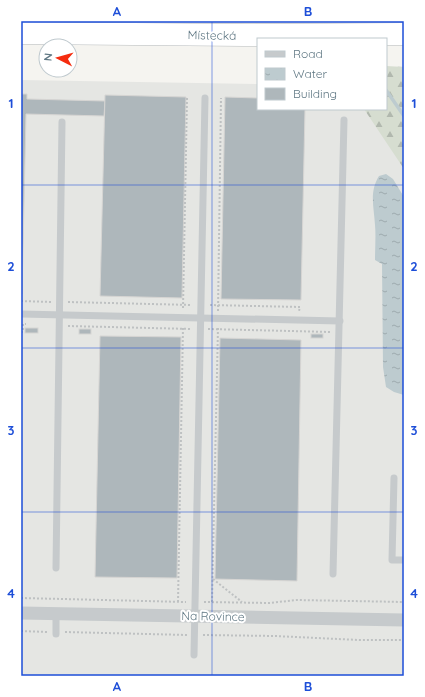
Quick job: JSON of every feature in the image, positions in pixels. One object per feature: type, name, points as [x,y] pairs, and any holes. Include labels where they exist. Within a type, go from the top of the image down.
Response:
[{"type":"highway","name":"Místecká","points":[[21,33],[236,35],[404,34]]},
{"type":"street","name":"Na Rovince","points":[[21,613],[404,620]]},
{"type":"lane","points":[[194,655],[205,98]]},
{"type":"lane","points":[[333,574],[344,120]]},
{"type":"lane","points":[[56,568],[62,122]]},
{"type":"lane","points":[[21,314],[340,321]]},
{"type":"lane","points":[[394,478],[392,560],[404,560]]},
{"type":"lane","points":[[56,614],[56,633]]},
{"type":"path","points":[[178,602],[187,98]]},
{"type":"path","points":[[212,602],[221,98]]},
{"type":"path","points":[[21,301],[300,307],[298,332]]},
{"type":"path","points":[[21,332],[23,332],[24,324],[30,324]]},
{"type":"path","points":[[213,580],[243,602]]},
{"type":"path","points":[[21,598],[269,603],[297,600],[404,602]]},
{"type":"path","points":[[21,631],[404,640]]},
{"type":"shaded area","points":[[21,80],[257,84],[257,110],[367,110],[404,165],[404,676],[21,676]]},
{"type":"green space","points":[[387,66],[404,67],[404,169],[365,110],[387,110]]},
{"type":"water","points":[[386,174],[393,179],[404,197],[404,395],[394,392],[386,387],[383,367],[382,264],[375,260],[373,194],[379,176]]},
{"type":"building","points":[[21,94],[27,94],[27,99],[105,101],[104,116],[26,114],[22,294]]},
{"type":"building","points":[[105,95],[186,97],[182,298],[100,296]]},
{"type":"building","points":[[225,97],[257,98],[257,110],[305,110],[301,300],[221,299]]},
{"type":"building","points":[[25,328],[38,328],[38,333],[25,333]]},
{"type":"building","points":[[79,329],[91,329],[91,334],[79,334]]},
{"type":"building","points":[[311,334],[323,334],[323,338],[311,338]]},
{"type":"building","points":[[100,336],[181,337],[177,578],[95,577]]},
{"type":"building","points":[[220,338],[301,340],[297,581],[215,579]]},
{"type":"waterway","points":[[387,91],[404,116]]}]
